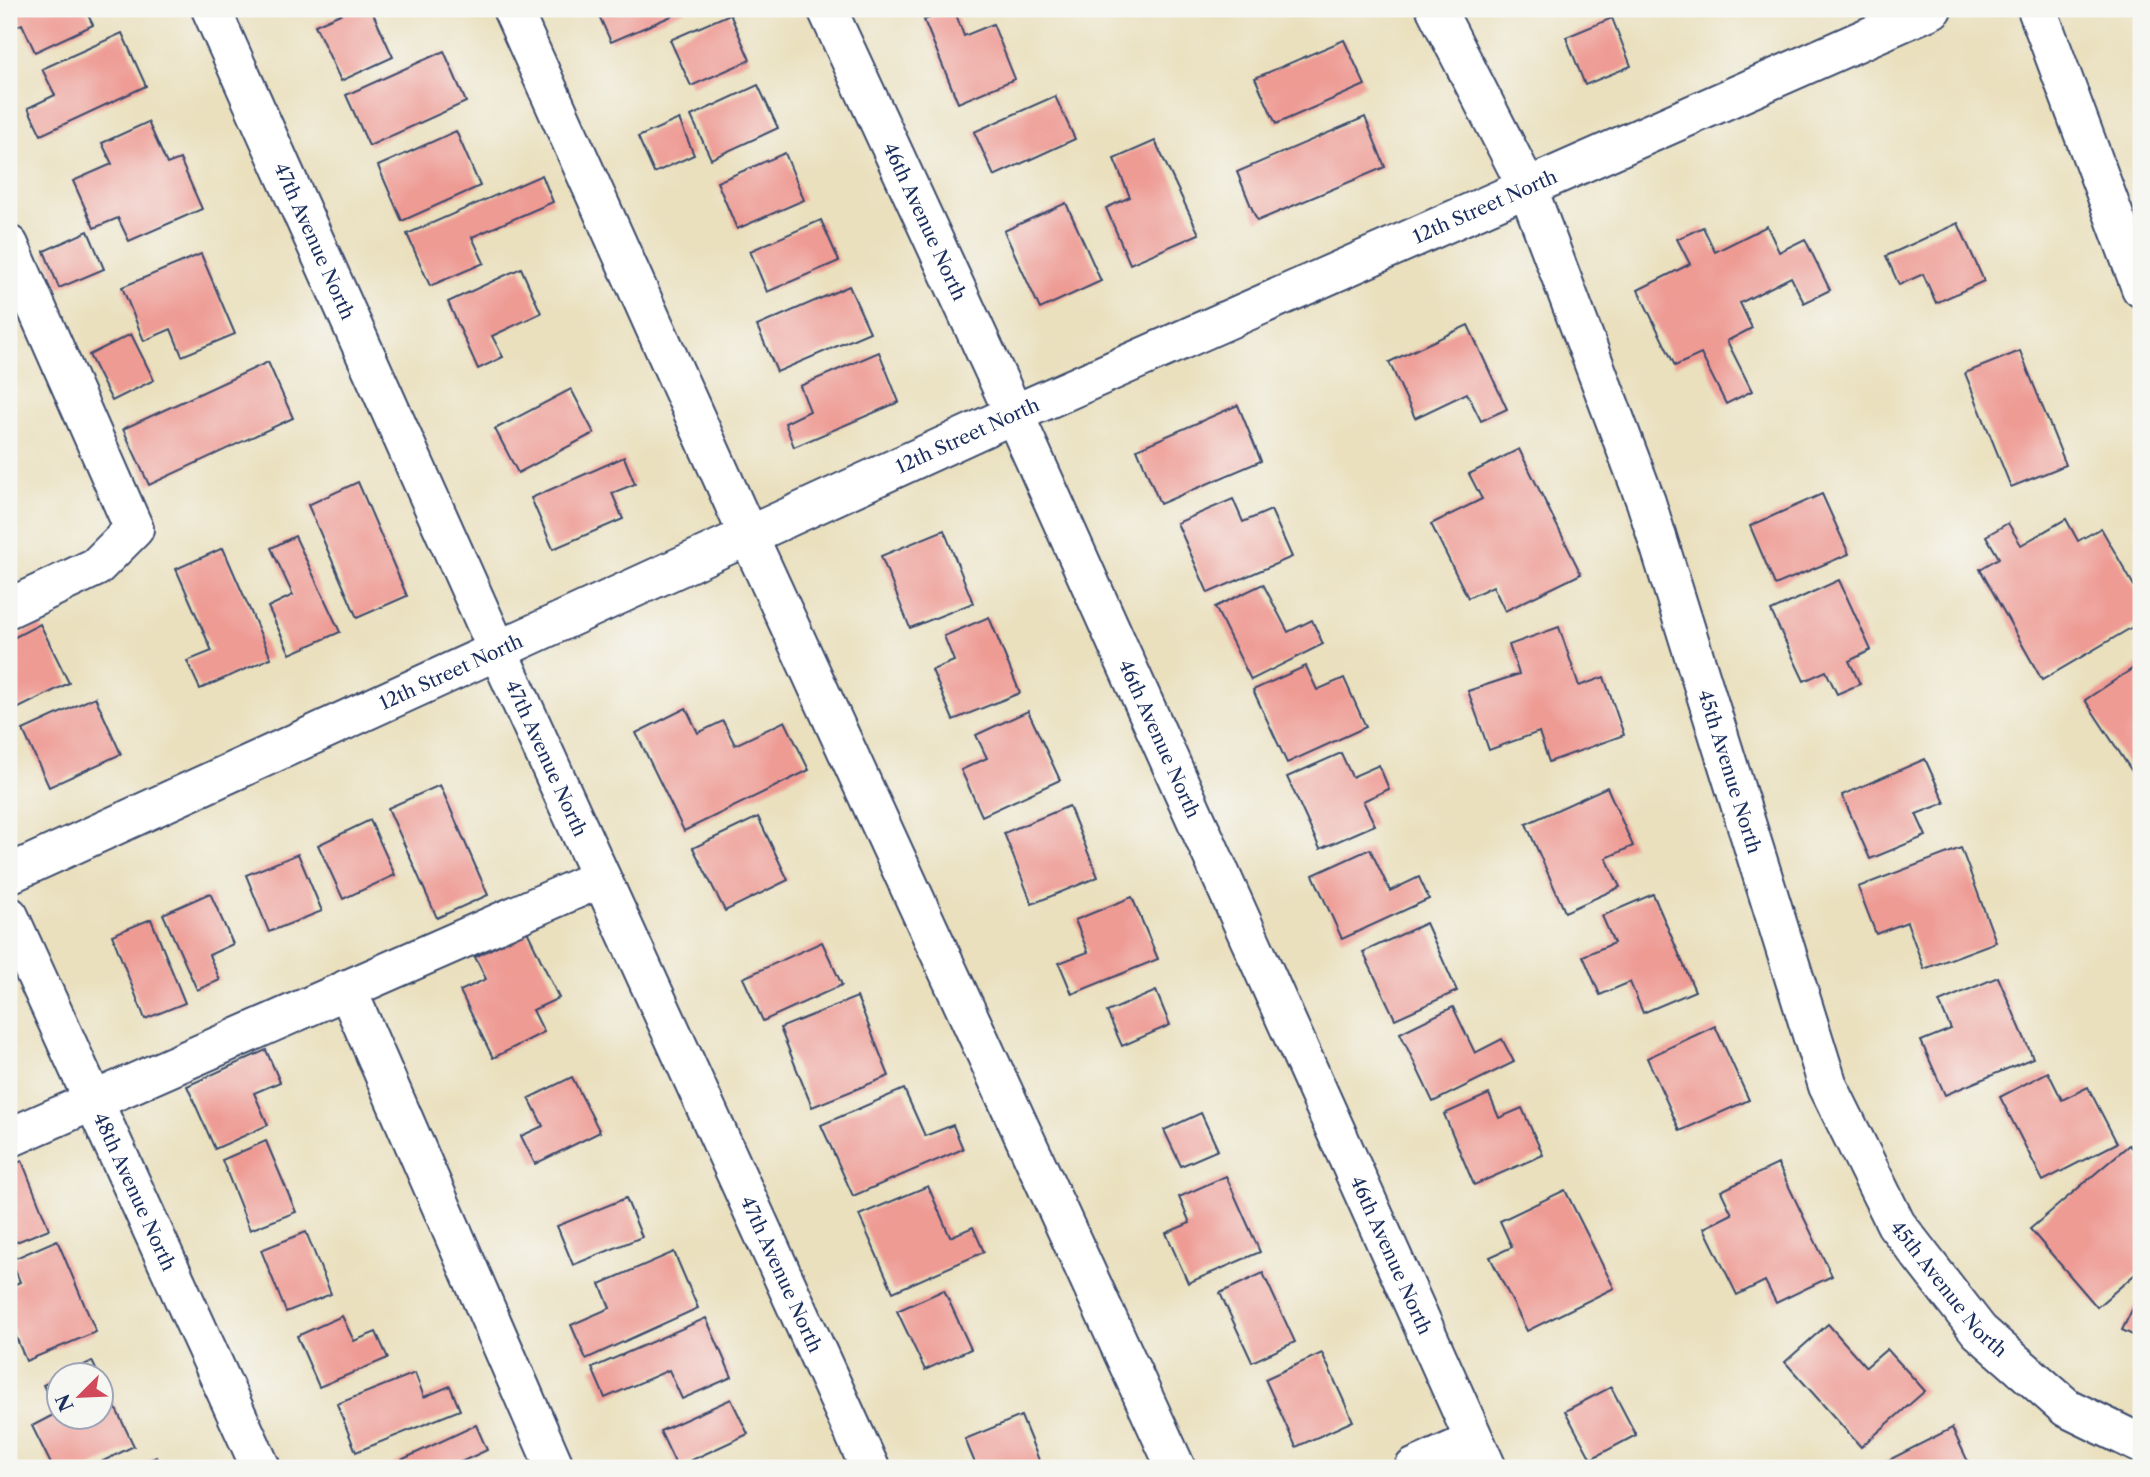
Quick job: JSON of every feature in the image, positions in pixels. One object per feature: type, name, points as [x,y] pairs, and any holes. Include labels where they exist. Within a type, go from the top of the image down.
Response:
[{"type":"street","name":"47th Avenue North","points":[[211,9],[497,649],[870,1468]]},
{"type":"street","points":[[512,9],[748,535],[1176,1468]]},
{"type":"street","name":"46th Avenue North","points":[[827,9],[1014,414],[1481,1455]]},
{"type":"street","name":"45th Avenue North","points":[[1436,9],[1528,189],[1646,502],[1828,1086],[1896,1224],[1979,1331],[2067,1408],[2141,1444]]},
{"type":"street","name":"12th Street North","points":[[9,874],[1014,414],[1932,9]]},
{"type":"street","points":[[2037,9],[2141,288]]},
{"type":"street","points":[[9,245],[134,529],[96,567],[9,608]]},
{"type":"street","points":[[9,1138],[601,878]]},
{"type":"street","name":"48th Avenue North","points":[[9,916],[261,1468]]},
{"type":"street","points":[[346,989],[555,1468]]},
{"type":"street","points":[[1414,1468],[1481,1455]]},
{"type":"building","points":[[9,9],[85,9],[93,25],[35,52],[22,24],[9,30]]},
{"type":"building","points":[[352,9],[371,9],[393,57],[341,81],[315,25]]},
{"type":"building","points":[[596,9],[688,9],[611,42]]},
{"type":"building","points":[[954,9],[964,36],[993,24],[1015,79],[958,103],[924,20]]},
{"type":"building","points":[[730,14],[750,60],[691,86],[670,40]]},
{"type":"building","points":[[1612,18],[1631,66],[1585,85],[1566,37]]},
{"type":"building","points":[[122,33],[146,86],[41,135],[28,108],[55,95],[42,69]]},
{"type":"building","points":[[1344,40],[1365,85],[1276,124],[1255,78]]},
{"type":"building","points":[[444,51],[466,102],[369,146],[346,95]]},
{"type":"building","points":[[758,85],[778,128],[711,159],[691,116]]},
{"type":"building","points":[[1055,96],[1075,139],[994,176],[974,132]]},
{"type":"building","points":[[1365,117],[1385,167],[1257,221],[1237,172]]},
{"type":"building","points":[[679,119],[694,155],[654,173],[638,137]]},
{"type":"building","points":[[148,122],[167,164],[180,159],[202,209],[129,241],[118,218],[94,228],[73,181],[112,164],[102,143]]},
{"type":"building","points":[[456,131],[480,186],[402,221],[378,166]]},
{"type":"building","points":[[1155,141],[1199,234],[1130,264],[1106,208],[1130,197],[1114,159]]},
{"type":"building","points":[[785,153],[804,200],[737,229],[717,182]]},
{"type":"building","points":[[542,175],[553,202],[472,237],[484,263],[430,286],[407,234]]},
{"type":"building","points":[[1066,203],[1101,281],[1040,309],[1004,231]]},
{"type":"building","points":[[821,220],[839,261],[767,292],[750,251]]},
{"type":"building","points":[[1958,223],[1984,281],[1936,303],[1923,274],[1899,285],[1886,256]]},
{"type":"building","points":[[1767,226],[1779,252],[1805,239],[1830,290],[1804,303],[1791,277],[1740,303],[1752,328],[1727,341],[1752,391],[1726,404],[1701,354],[1675,366],[1638,290],[1690,264],[1677,239],[1703,227],[1715,252]]},
{"type":"building","points":[[88,231],[104,269],[59,288],[44,251]]},
{"type":"building","points":[[201,254],[235,334],[182,356],[171,329],[144,341],[122,287]]},
{"type":"building","points":[[521,268],[541,313],[492,336],[503,357],[478,369],[448,302]]},
{"type":"building","points":[[849,286],[870,332],[777,372],[757,326]]},
{"type":"building","points":[[1468,325],[1507,409],[1481,421],[1467,393],[1415,418],[1389,362]]},
{"type":"building","points":[[131,334],[154,380],[112,401],[89,355]]},
{"type":"building","points":[[2020,351],[2066,465],[2011,487],[1965,373]]},
{"type":"building","points":[[879,352],[899,402],[794,447],[785,423],[810,411],[800,386]]},
{"type":"building","points":[[268,362],[293,418],[149,485],[123,429]]},
{"type":"building","points":[[571,389],[594,433],[518,473],[495,429]]},
{"type":"building","points":[[1238,405],[1261,461],[1160,504],[1137,449]]},
{"type":"building","points":[[1519,449],[1581,574],[1505,611],[1493,586],[1468,598],[1431,524],[1482,499],[1469,474]]},
{"type":"building","points":[[624,457],[635,484],[612,493],[623,519],[553,549],[531,498]]},
{"type":"building","points":[[358,482],[407,596],[357,618],[308,505]]},
{"type":"building","points":[[1822,494],[1849,554],[1775,585],[1750,526]]},
{"type":"building","points":[[1233,499],[1243,522],[1271,510],[1292,557],[1208,593],[1177,523]]},
{"type":"building","points":[[2066,519],[2078,541],[2101,528],[2141,598],[2141,622],[2042,680],[1980,569],[1999,558],[1986,536],[2008,523],[2021,545]]},
{"type":"building","points":[[944,530],[973,603],[910,628],[881,556]]},
{"type":"building","points":[[295,536],[340,632],[290,654],[268,607],[293,595],[271,548]]},
{"type":"building","points":[[223,548],[271,658],[200,689],[187,661],[212,651],[176,569]]},
{"type":"building","points":[[1839,580],[1871,650],[1849,661],[1860,684],[1837,694],[1826,671],[1804,681],[1771,611]]},
{"type":"building","points":[[1263,584],[1288,632],[1312,620],[1323,644],[1251,680],[1215,607]]},
{"type":"building","points":[[989,617],[1020,693],[953,720],[932,670],[954,661],[944,636]]},
{"type":"building","points":[[40,624],[69,683],[13,711],[9,702],[9,640]]},
{"type":"building","points":[[1559,627],[1579,686],[1604,677],[1624,735],[1549,762],[1539,732],[1489,750],[1468,691],[1519,674],[1509,645]]},
{"type":"building","points":[[2141,663],[2141,785],[2085,700]]},
{"type":"building","points":[[1306,666],[1317,690],[1344,678],[1366,727],[1287,763],[1253,690]]},
{"type":"building","points":[[95,697],[121,754],[49,787],[23,730]]},
{"type":"building","points":[[686,708],[698,733],[723,721],[735,745],[785,721],[809,770],[684,831],[636,733]]},
{"type":"building","points":[[1028,711],[1060,780],[982,816],[961,770],[987,758],[976,735]]},
{"type":"building","points":[[1341,753],[1352,777],[1379,765],[1389,789],[1363,801],[1375,825],[1320,849],[1287,777]]},
{"type":"building","points":[[1925,759],[1945,803],[1916,814],[1926,836],[1870,859],[1842,795]]},
{"type":"building","points":[[440,785],[488,895],[437,918],[388,808]]},
{"type":"building","points":[[1607,787],[1633,846],[1606,858],[1620,887],[1565,912],[1526,824]]},
{"type":"building","points":[[1069,806],[1098,877],[1032,904],[1004,833]]},
{"type":"building","points":[[758,817],[788,880],[725,911],[693,848]]},
{"type":"building","points":[[370,820],[395,875],[343,899],[318,845]]},
{"type":"building","points":[[1961,848],[1996,942],[1924,969],[1907,922],[1876,934],[1858,887]]},
{"type":"building","points":[[1370,849],[1390,891],[1419,877],[1429,899],[1342,939],[1313,875]]},
{"type":"building","points":[[298,854],[322,911],[269,932],[246,875]]},
{"type":"building","points":[[210,893],[233,944],[209,955],[220,980],[197,990],[163,914]]},
{"type":"building","points":[[1653,894],[1695,991],[1643,1013],[1630,982],[1600,995],[1583,956],[1614,943],[1602,916]]},
{"type":"building","points":[[1132,897],[1158,959],[1072,994],[1059,963],[1088,952],[1075,920]]},
{"type":"building","points":[[151,919],[185,1003],[145,1019],[112,935]]},
{"type":"building","points":[[1426,923],[1457,991],[1395,1019],[1363,952]]},
{"type":"building","points":[[527,931],[559,998],[533,1010],[544,1032],[493,1058],[460,991],[486,979],[475,957]]},
{"type":"building","points":[[822,942],[842,985],[763,1021],[743,978]]},
{"type":"building","points":[[1998,977],[2033,1058],[1945,1095],[1921,1041],[1951,1029],[1939,1002]]},
{"type":"building","points":[[1156,991],[1170,1025],[1122,1046],[1107,1012]]},
{"type":"building","points":[[857,997],[889,1076],[812,1107],[780,1028]]},
{"type":"building","points":[[1453,1007],[1475,1053],[1502,1039],[1514,1062],[1433,1102],[1400,1033]]},
{"type":"building","points":[[1715,1026],[1749,1100],[1680,1131],[1647,1058]]},
{"type":"building","points":[[266,1050],[280,1082],[254,1093],[268,1125],[215,1149],[187,1086]]},
{"type":"building","points":[[2048,1072],[2062,1100],[2088,1087],[2117,1143],[2043,1181],[2000,1097]]},
{"type":"building","points":[[572,1077],[600,1132],[535,1164],[521,1136],[543,1126],[529,1098]]},
{"type":"building","points":[[904,1089],[925,1136],[953,1125],[963,1149],[853,1196],[821,1125]]},
{"type":"building","points":[[1489,1094],[1499,1118],[1522,1108],[1543,1155],[1474,1185],[1444,1114]]},
{"type":"building","points":[[1201,1113],[1218,1150],[1181,1166],[1164,1130]]},
{"type":"building","points":[[266,1141],[296,1212],[250,1230],[222,1160]]},
{"type":"building","points":[[2129,1145],[2141,1159],[2141,1269],[2097,1307],[2030,1229]]},
{"type":"building","points":[[22,1161],[49,1229],[9,1245],[9,1166]]},
{"type":"building","points":[[1778,1164],[1832,1276],[1776,1303],[1765,1281],[1737,1295],[1704,1228],[1732,1214],[1721,1191]]},
{"type":"building","points":[[1226,1176],[1260,1252],[1188,1283],[1166,1233],[1190,1223],[1179,1197]]},
{"type":"building","points":[[928,1186],[950,1237],[973,1227],[984,1252],[893,1292],[859,1215]]},
{"type":"building","points":[[1565,1190],[1614,1288],[1527,1331],[1490,1257],[1512,1247],[1500,1221]]},
{"type":"building","points":[[626,1198],[642,1237],[573,1265],[557,1226]]},
{"type":"building","points":[[306,1232],[331,1294],[286,1312],[261,1250]]},
{"type":"building","points":[[57,1240],[96,1332],[26,1361],[9,1320],[9,1287],[20,1282],[11,1260]]},
{"type":"building","points":[[674,1252],[698,1308],[586,1359],[571,1325],[610,1308],[600,1284]]},
{"type":"building","points":[[1263,1273],[1295,1342],[1252,1362],[1220,1293]]},
{"type":"building","points":[[944,1290],[971,1349],[925,1370],[897,1311]]},
{"type":"building","points":[[2141,1292],[2141,1339],[2122,1330]]},
{"type":"building","points":[[342,1316],[354,1341],[376,1332],[388,1358],[319,1387],[297,1336]]},
{"type":"building","points":[[706,1318],[732,1377],[682,1399],[669,1370],[605,1398],[592,1368]]},
{"type":"building","points":[[1828,1324],[1866,1367],[1887,1349],[1925,1391],[1861,1447],[1785,1362]]},
{"type":"building","points":[[1322,1353],[1353,1421],[1296,1447],[1265,1379]]},
{"type":"building","points":[[415,1373],[424,1397],[450,1386],[460,1410],[356,1452],[337,1404]]},
{"type":"building","points":[[1611,1387],[1636,1435],[1591,1459],[1565,1411]]},
{"type":"building","points":[[731,1399],[748,1434],[677,1467],[660,1431]]},
{"type":"building","points":[[116,1409],[134,1446],[89,1468],[53,1468],[32,1426],[46,1419],[46,1432],[116,1432]]},
{"type":"building","points":[[1021,1416],[1041,1465],[1034,1468],[977,1468],[965,1439]]},
{"type":"building","points":[[476,1425],[487,1450],[448,1468],[384,1468]]},
{"type":"building","points":[[1952,1428],[1971,1468],[1880,1468],[1879,1465]]},
{"type":"building","points":[[156,1457],[161,1468],[133,1468]]}]
